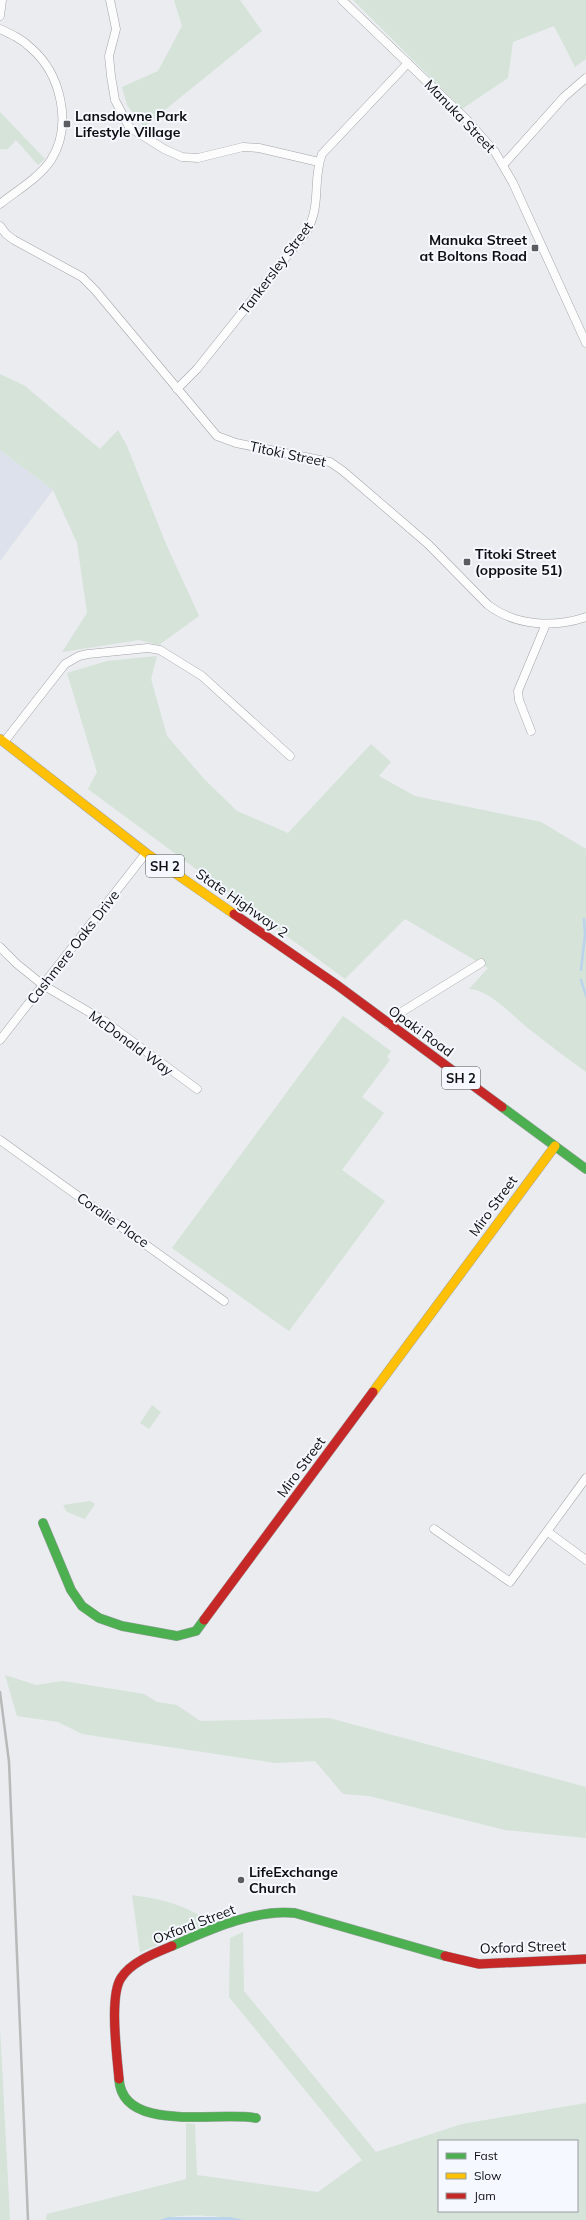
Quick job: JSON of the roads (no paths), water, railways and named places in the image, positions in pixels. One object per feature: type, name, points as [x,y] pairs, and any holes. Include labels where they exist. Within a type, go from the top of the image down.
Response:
[{"type":"main road","name":"State Highway 2","points":[[2,740],[146,853],[337,985]]},
{"type":"main road","name":"Opaki Road","points":[[337,985],[389,1025],[586,1169]]},
{"type":"main road","name":"Miro Street","points":[[43,1523],[56,1552],[66,1584],[87,1610],[98,1618],[112,1624],[174,1637],[187,1636],[196,1631],[555,1146]]},
{"type":"main road","name":"Oxford Street","points":[[256,2118],[239,2115],[159,2116],[143,2112],[127,2103],[120,2094],[116,1995],[120,1979],[127,1968],[142,1958],[224,1926],[276,1912],[295,1913],[444,1956],[479,1964],[586,1959]]},
{"type":"street","points":[[0,16],[2,0]]},
{"type":"street","points":[[110,0],[116,29],[110,56],[112,82],[115,100],[130,127],[164,149],[182,157],[198,158],[243,147],[259,148],[319,162]]},
{"type":"street","name":"Manuka Street","points":[[342,0],[466,119],[504,164],[586,342]]},
{"type":"street","points":[[0,29],[14,35],[31,48],[45,63],[55,81],[61,113],[61,129],[58,144],[50,160],[34,177],[0,204]]},
{"type":"street","name":"Tankersley Street","points":[[178,389],[197,369],[307,231],[317,206],[319,162],[322,154],[408,63]]},
{"type":"street","points":[[504,164],[564,97],[586,78]]},
{"type":"street","name":"Titoki Street","points":[[0,226],[6,234],[14,240],[82,277],[100,295],[217,436],[226,440],[330,462],[343,471],[428,544],[488,605],[498,613],[527,622],[546,624],[562,624],[586,617]]},
{"type":"street","points":[[531,731],[519,700],[518,691],[546,624]]},
{"type":"street","points":[[2,740],[64,664],[71,659],[88,654],[148,648],[160,650],[202,676],[290,756]]},
{"type":"street","name":"Cashmere Oaks Drive","points":[[0,1040],[146,853]]},
{"type":"street","name":"McDonald Way","points":[[0,947],[17,964],[43,985],[106,1022],[197,1089]]},
{"type":"street","points":[[389,1025],[400,1013],[481,963]]},
{"type":"street","name":"Coralie Place","points":[[0,1140],[224,1301]]},
{"type":"street","points":[[434,1529],[510,1582],[586,1478]]},
{"type":"street","points":[[548,1532],[586,1560]]},
{"type":"water","points":[[169,2217],[230,2217],[244,2220],[159,2220]]},
{"type":"waterway","points":[[581,970],[585,935],[584,919]]},
{"type":"waterway","points":[[581,980],[586,996]]},
{"type":"railway","points":[[0,1692],[9,1762],[28,2220]]},
{"type":"place","name":"Lansdowne Park Lifestyle Village","points":[[67,124]]},
{"type":"place","name":"Manuka Street at Boltons Road","points":[[535,248]]},
{"type":"place","name":"Titoki Street (opposite 51)","points":[[467,562]]},
{"type":"place","name":"LifeExchange Church","points":[[241,1880]]}]
